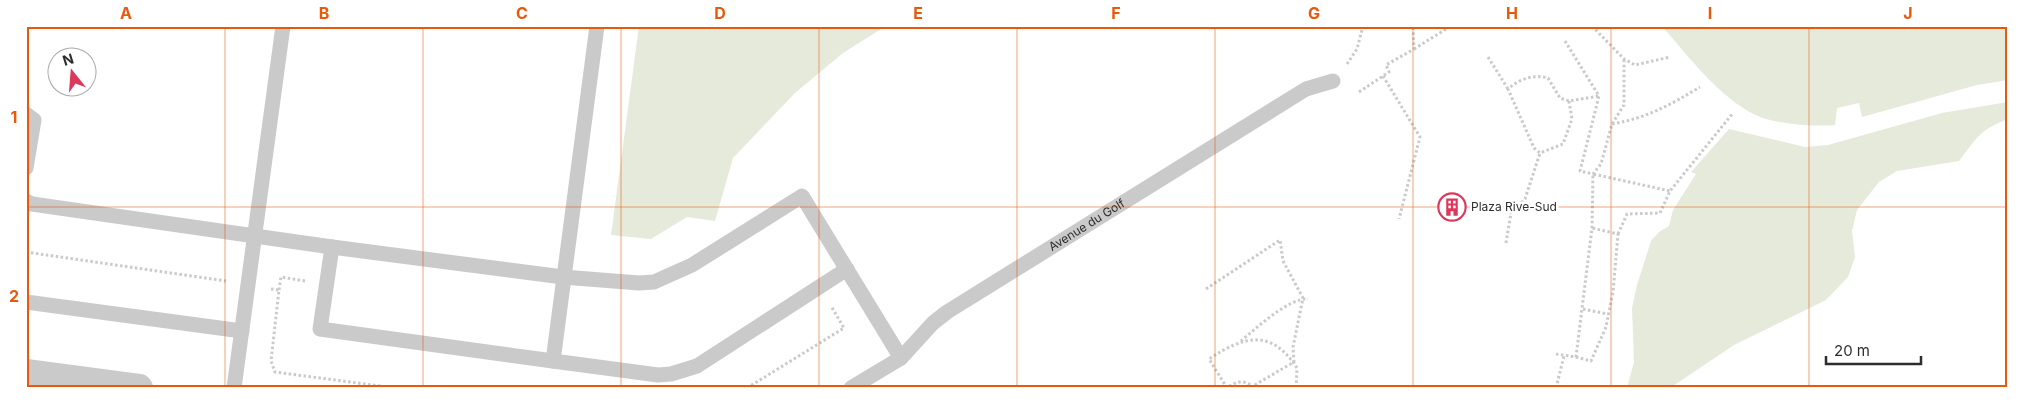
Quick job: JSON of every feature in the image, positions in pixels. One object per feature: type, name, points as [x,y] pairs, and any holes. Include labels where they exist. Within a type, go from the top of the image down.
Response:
[{"type":"street","points":[[26,373],[139,388]]},
{"type":"lane","points":[[234,388],[283,26]]},
{"type":"lane","points":[[553,361],[597,26]]},
{"type":"lane","name":"Avenue du Golf","points":[[851,388],[901,358],[933,323],[947,312],[1306,89],[1333,81]]},
{"type":"lane","points":[[26,114],[34,120],[26,168]]},
{"type":"lane","points":[[26,200],[32,204],[332,247],[563,277],[639,283],[654,282],[692,265],[802,196],[901,358]]},
{"type":"lane","points":[[332,247],[320,330],[658,375],[684,371],[697,366],[848,270]]},
{"type":"lane","points":[[26,302],[242,331]]},
{"type":"path","points":[[1347,65],[1357,49],[1363,26]]},
{"type":"path","points":[[1413,26],[1414,49]]},
{"type":"path","points":[[1359,92],[1389,72],[1386,65],[1451,26]]},
{"type":"path","points":[[1592,26],[1624,59],[1635,65],[1670,57]]},
{"type":"path","points":[[1565,41],[1599,96],[1580,171],[1670,191]]},
{"type":"path","points":[[1488,56],[1508,88],[1534,148],[1540,153]]},
{"type":"path","points":[[1576,357],[1592,228],[1593,174],[1601,164],[1612,124],[1624,105],[1624,59]]},
{"type":"path","points":[[1383,76],[1420,137],[1399,219]]},
{"type":"path","points":[[1508,88],[1515,82],[1539,76],[1548,78],[1560,98],[1569,101],[1599,96]]},
{"type":"path","points":[[1612,124],[1637,120],[1668,106],[1700,87]]},
{"type":"path","points":[[1540,153],[1563,144],[1572,119],[1569,101]]},
{"type":"path","points":[[1556,354],[1591,361],[1606,327],[1613,292],[1618,234],[1627,214],[1660,213],[1670,191],[1733,113]]},
{"type":"path","points":[[1506,243],[1512,213],[1525,199],[1540,153]]},
{"type":"path","points":[[1500,211],[1512,213]]},
{"type":"path","points":[[1592,228],[1618,234]]},
{"type":"path","points":[[1206,289],[1280,240],[1282,261],[1303,298],[1293,347],[1294,362],[1299,375],[1296,388]]},
{"type":"path","points":[[26,252],[228,282]]},
{"type":"path","points":[[286,278],[281,277],[271,361],[276,372],[395,388]]},
{"type":"path","points":[[269,288],[279,290]]},
{"type":"path","points":[[1294,362],[1254,387],[1248,382],[1238,382],[1227,388],[1209,359],[1241,341],[1263,322],[1303,298],[1308,298]]},
{"type":"path","points":[[747,388],[844,328],[830,304]]},
{"type":"path","points":[[1583,309],[1608,314]]},
{"type":"path","points":[[1241,341],[1266,340],[1280,348],[1294,362]]},
{"type":"path","points":[[1556,388],[1564,356]]},
{"type":"shaded area","points":[[639,26],[886,26],[843,53],[795,93],[733,158],[715,221],[687,217],[651,239],[611,235]]},
{"type":"shaded area","points":[[1662,26],[2008,26],[2008,80],[1977,85],[1862,117],[1859,103],[1837,108],[1835,125],[1787,123],[1760,117],[1733,101],[1707,77]]},
{"type":"shaded area","points":[[2008,102],[2008,119],[1984,131],[1959,161],[1897,171],[1879,182],[1857,210],[1852,231],[1855,257],[1848,277],[1826,300],[1734,345],[1670,388],[1627,388],[1634,362],[1632,308],[1651,241],[1659,232],[1669,226],[1673,210],[1696,174],[1691,172],[1729,129],[1805,147],[1828,145],[1942,113]]},
{"type":"place","name":"Plaza Rive-Sud","points":[[1452,207]]}]
